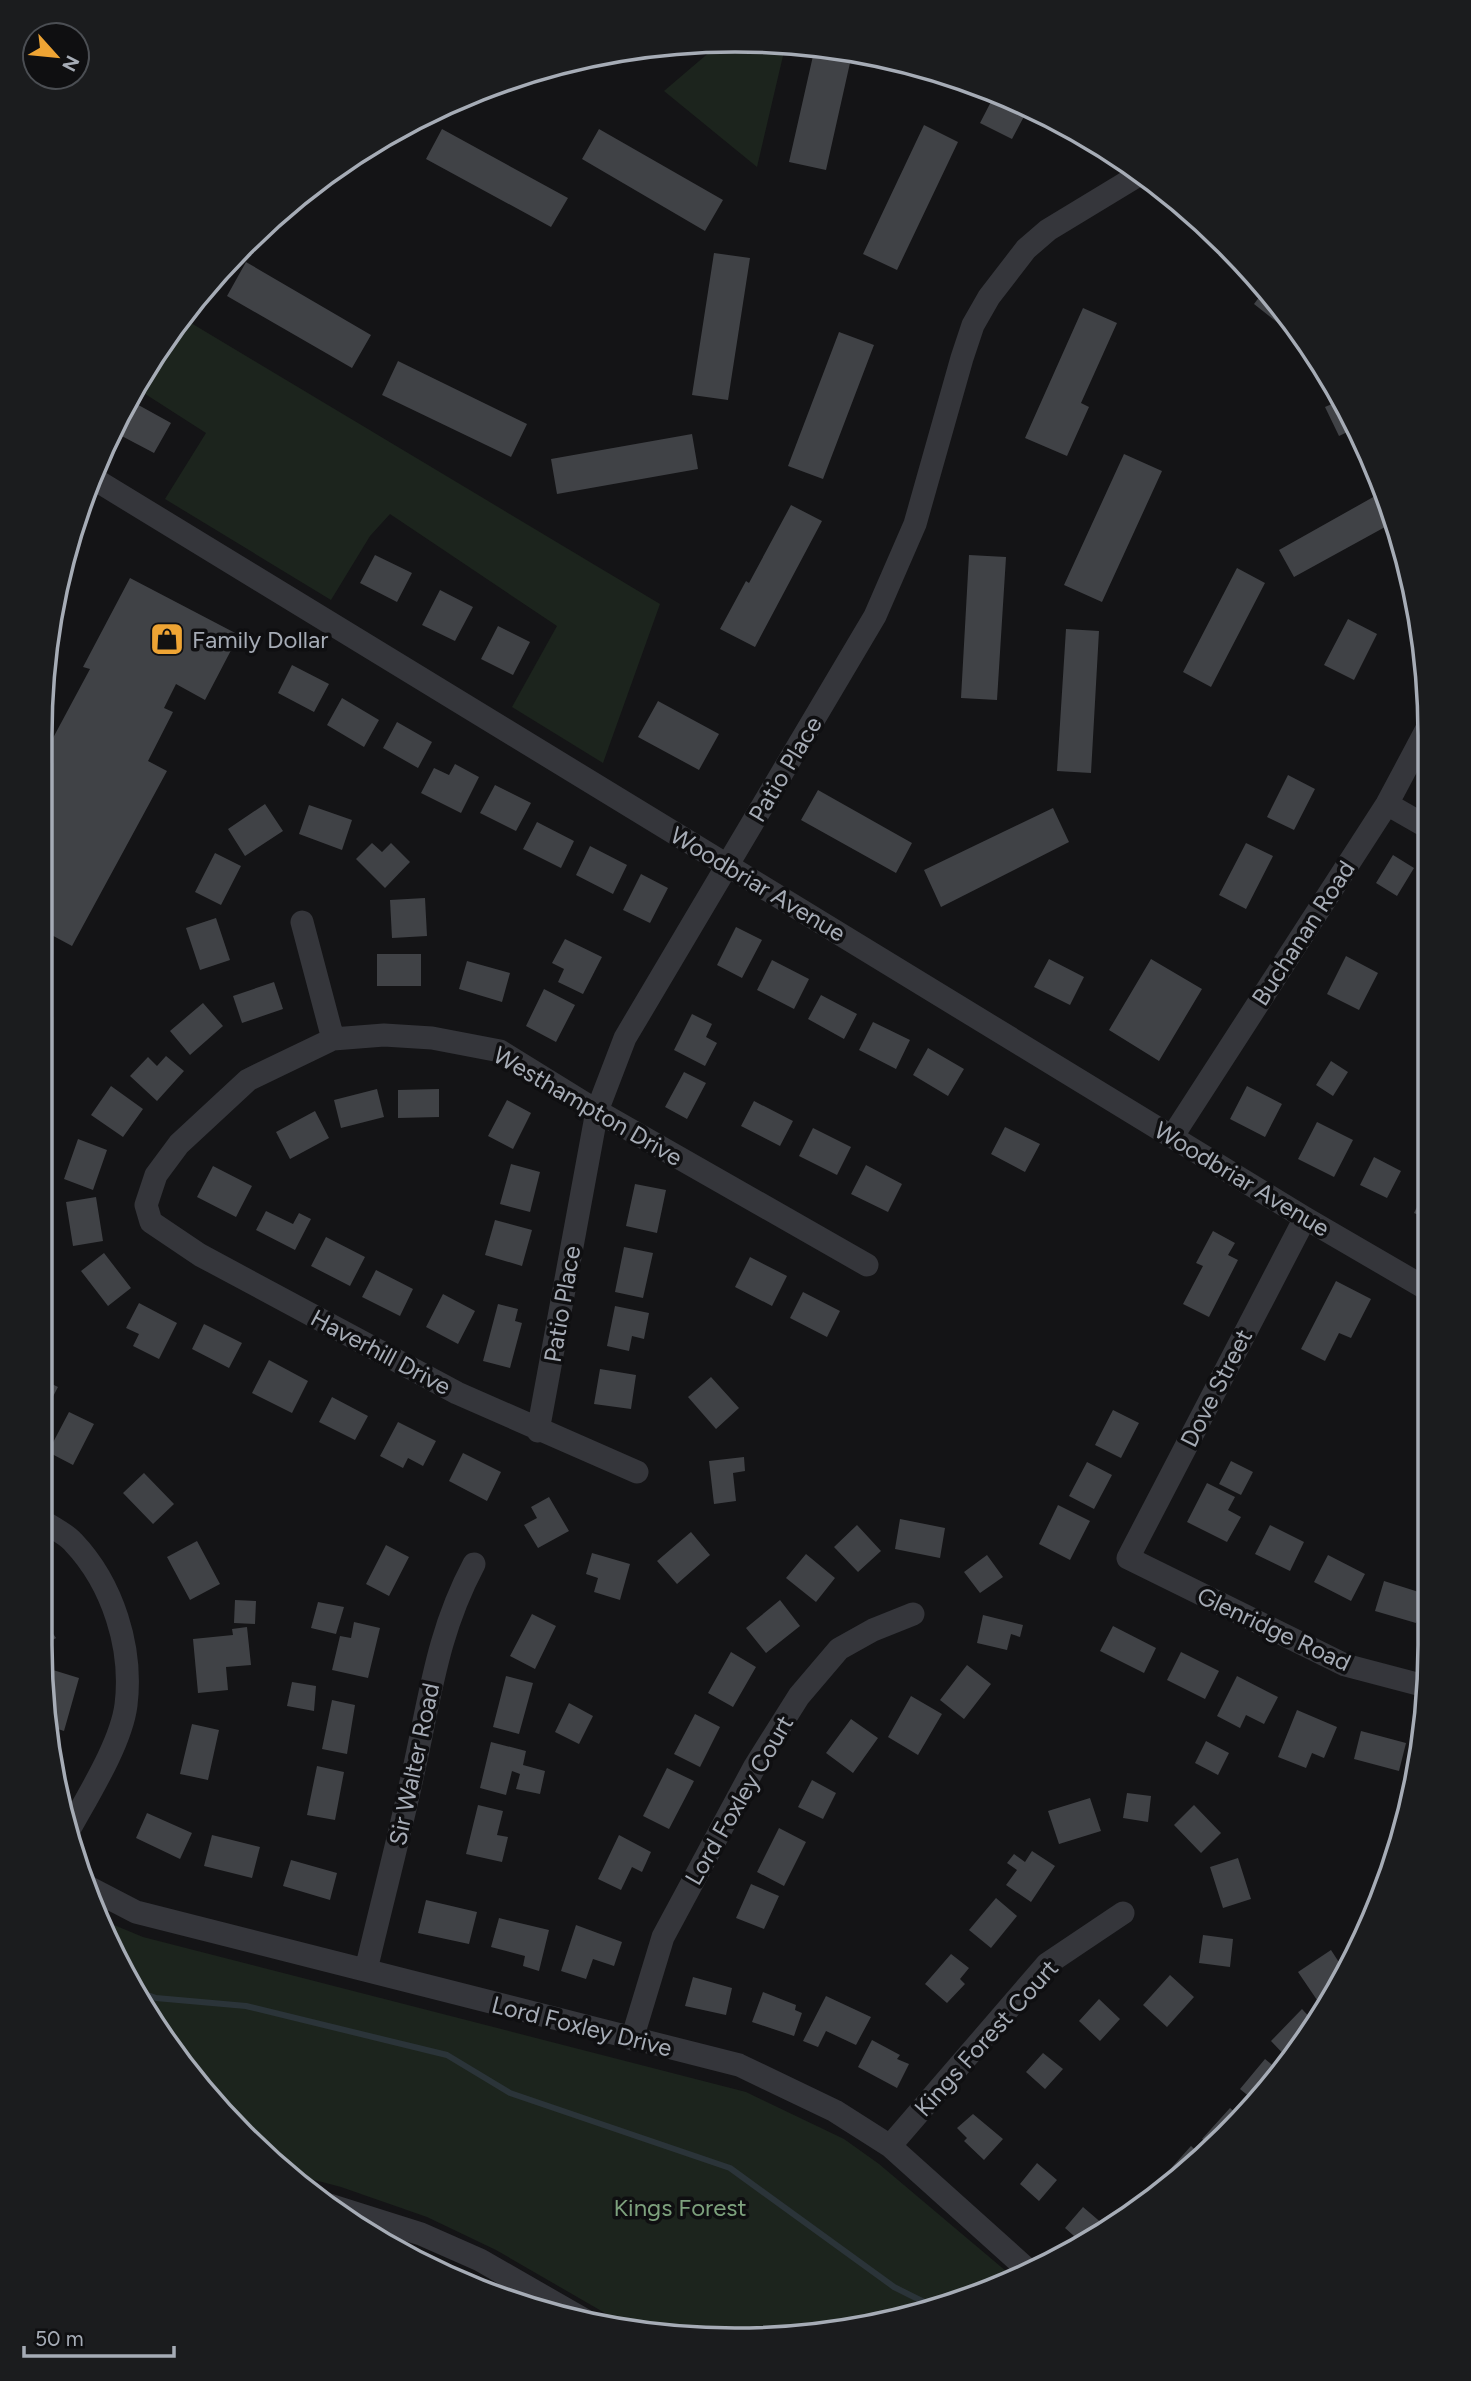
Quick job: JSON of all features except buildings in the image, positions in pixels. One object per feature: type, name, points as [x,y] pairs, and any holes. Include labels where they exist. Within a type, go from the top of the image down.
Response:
[{"type":"street","name":"Patio Place","points":[[538,1431],[597,1111],[639,1010],[875,616],[915,524],[973,325],[989,297],[1026,249],[1048,229],[1131,180]]},
{"type":"street","name":"Woodbriar Avenue","points":[[101,483],[1305,1218],[1418,1284]]},
{"type":"street","name":"Buchanan Road","points":[[1172,1137],[1387,804],[1418,746]]},
{"type":"street","points":[[1387,804],[1418,822]]},
{"type":"street","points":[[302,922],[333,1039]]},
{"type":"street","name":"Westhampton Drive","points":[[146,1205],[156,1175],[179,1143],[248,1080],[333,1039],[384,1035],[432,1038],[500,1051],[597,1111],[866,1265]]},
{"type":"street","name":"Haverhill Drive","points":[[146,1205],[151,1222],[200,1255],[457,1393],[538,1431],[637,1472]]},
{"type":"street","name":"Dove Street","points":[[1128,1558],[1305,1218]]},
{"type":"street","points":[[52,1527],[72,1541],[111,1597],[126,1651],[126,1707],[105,1765],[75,1819]]},
{"type":"street","name":"Glenridge Road","points":[[1128,1558],[1345,1665],[1417,1684]]},
{"type":"street","name":"Sir Walter Road","points":[[366,1970],[412,1778],[436,1663],[453,1604],[474,1564]]},
{"type":"street","name":"Lord Foxley Court","points":[[632,2039],[663,1937],[755,1766],[799,1696],[839,1650],[873,1630],[913,1614]]},
{"type":"street","name":"Lord Foxley Drive","points":[[99,1893],[136,1912],[739,2066],[835,2110],[890,2146],[1023,2265]]},
{"type":"street","name":"Kings Forest Court","points":[[890,2146],[1047,1964],[1123,1913]]},
{"type":"street","points":[[358,2214],[421,2234],[480,2260],[558,2305]]},
{"type":"green space","points":[[708,53],[783,54],[757,167],[664,91]]},
{"type":"green space","points":[[192,323],[660,604],[603,763],[512,707],[557,626],[390,514],[370,536],[331,600],[165,499],[206,433],[144,393]]},
{"type":"green space","name":"Kings Forest","points":[[112,1924],[143,1937],[746,2092],[844,2139],[879,2164],[1007,2272],[912,2305],[825,2323],[736,2328],[646,2323],[611,2317],[496,2250],[427,2217],[310,2179],[285,2159],[222,2096],[168,2025],[144,1987]]},
{"type":"waterway","points":[[150,1996],[246,2006],[447,2055],[510,2093],[730,2168],[894,2287],[923,2302]]},
{"type":"place","name":"Family Dollar","points":[[167,639]]}]
